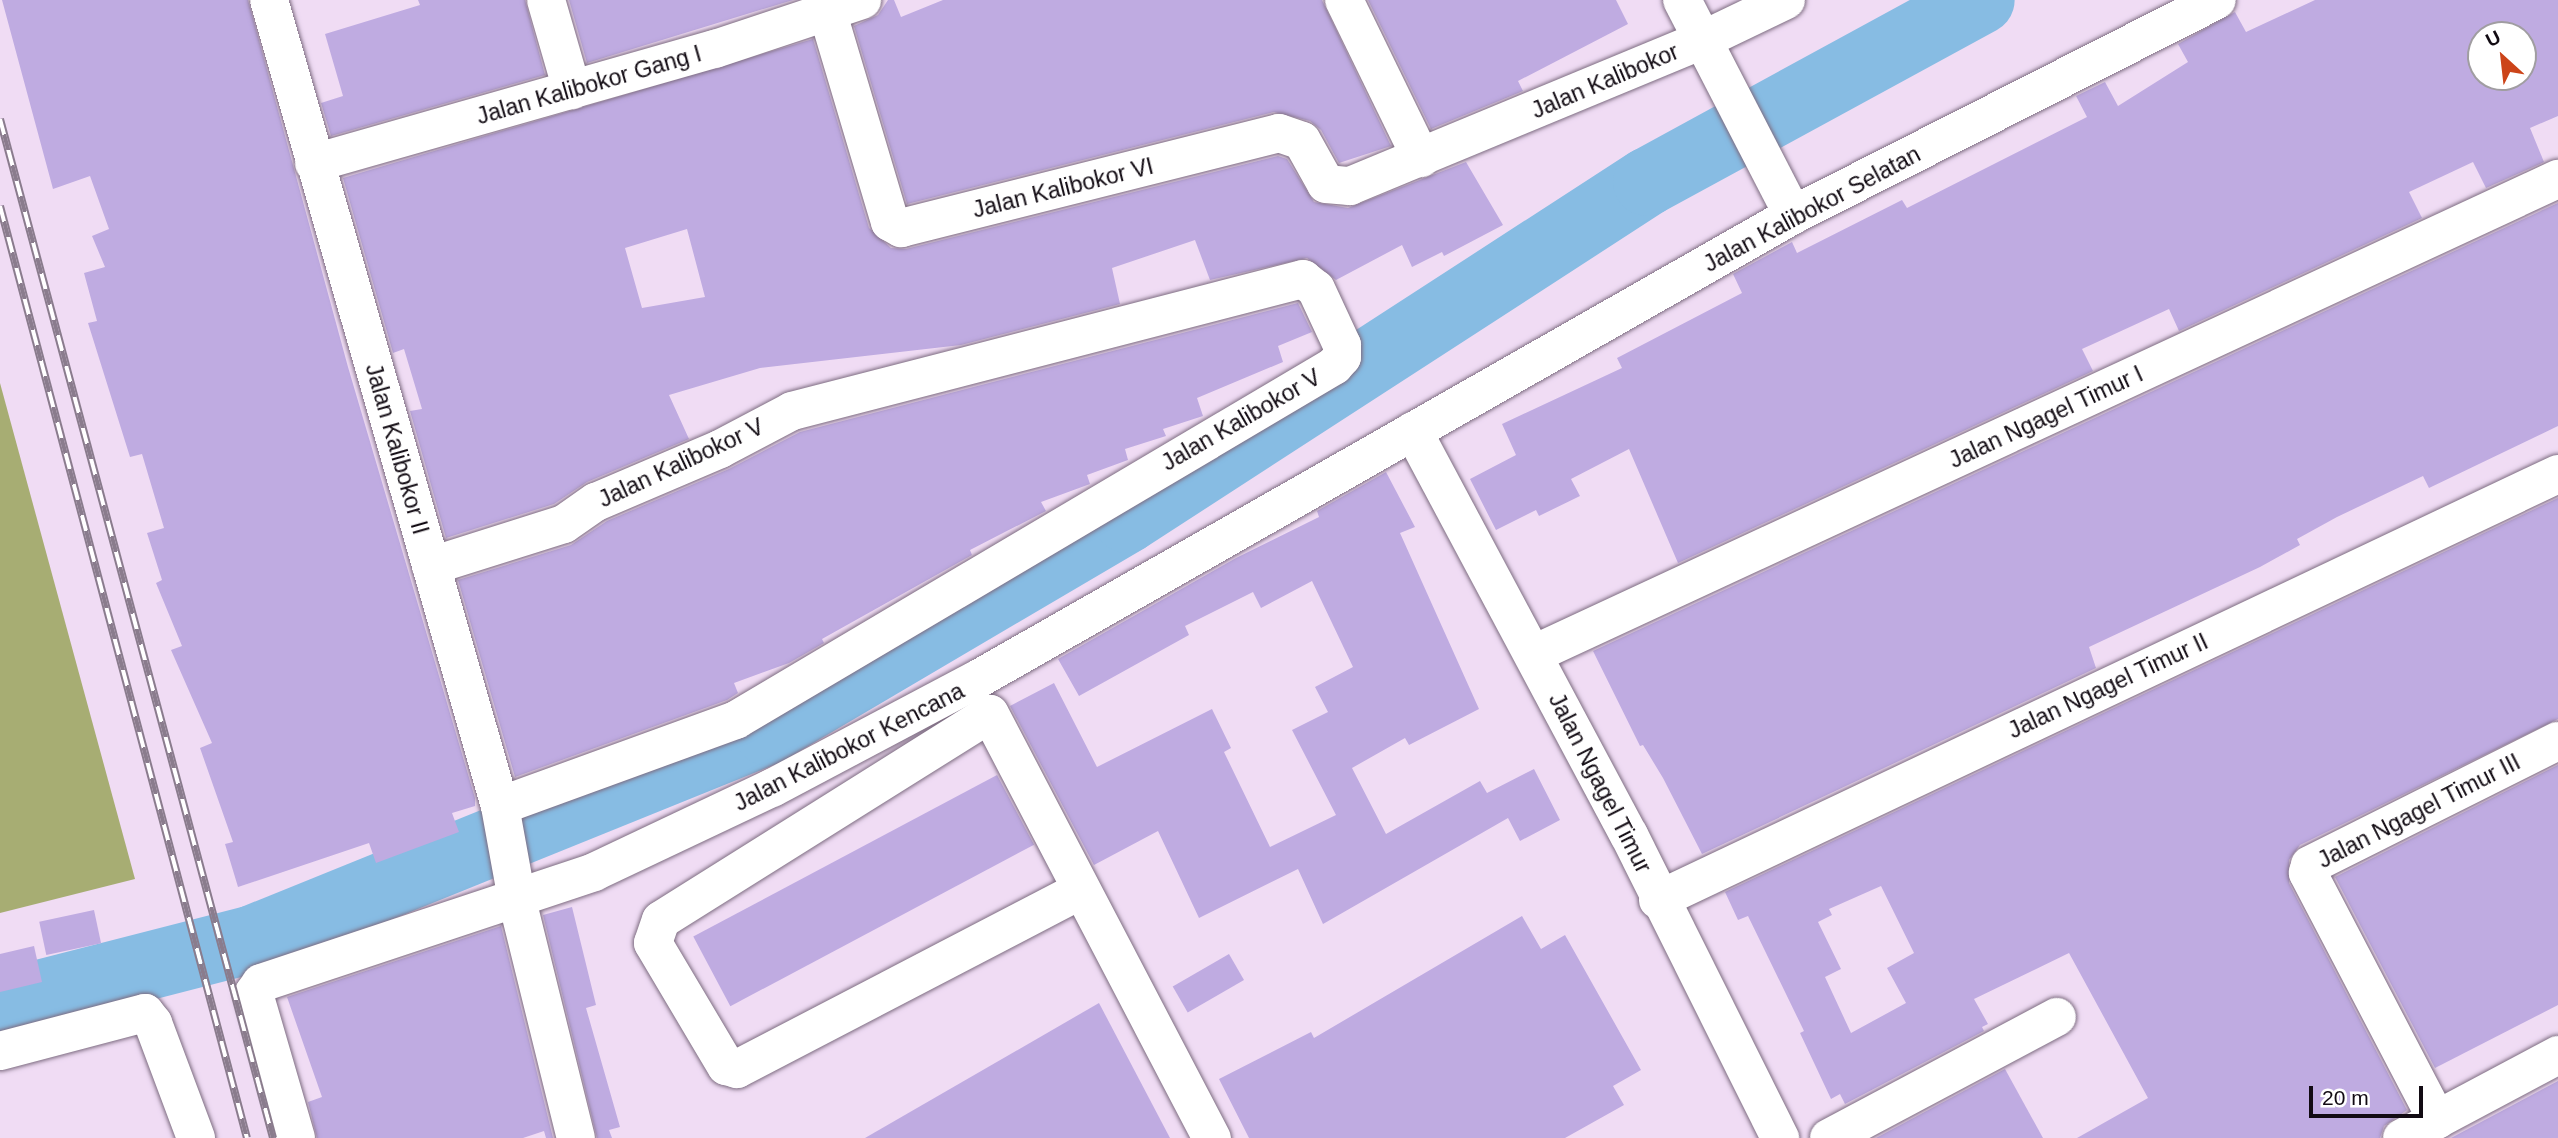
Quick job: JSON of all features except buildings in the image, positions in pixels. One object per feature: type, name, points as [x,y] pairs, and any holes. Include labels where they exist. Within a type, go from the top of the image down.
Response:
[{"type":"street","name":"Jalan Kalibokor II","points":[[269,0],[506,827],[517,900],[576,1138]]},
{"type":"street","points":[[546,0],[572,90]]},
{"type":"street","points":[[1344,0],[1421,158]]},
{"type":"street","points":[[1682,0],[1793,215]]},
{"type":"street","name":"Jalan Kalibokor","points":[[1421,158],[1711,55],[1787,0]]},
{"type":"street","name":"Jalan Kalibokor Selatan","points":[[1413,431],[1793,215],[2217,0]]},
{"type":"street","name":"Jalan Kalibokor Gang I","points":[[314,163],[572,90],[845,7]]},
{"type":"street","name":"Jalan Kalibokor VI","points":[[845,7],[890,222],[896,228],[1279,133],[1302,141],[1320,175],[1335,187],[1421,158]]},
{"type":"street","name":"Jalan Ngagel Timur I","points":[[1534,654],[2558,179]]},
{"type":"street","name":"Jalan Kalibokor V","points":[[431,566],[564,524],[596,502],[720,449],[792,411],[1303,279],[1316,289],[1342,345],[1342,357],[1334,366],[736,720],[506,827]]},
{"type":"street","name":"Jalan Ngagel Timur","points":[[1413,431],[1534,654],[1780,1138]]},
{"type":"street","name":"Jalan Kalibokor Kencana","points":[[296,1138],[254,993],[261,983],[273,976],[517,900],[619,862],[784,782],[978,679],[1413,431]]},
{"type":"street","name":"Jalan Ngagel Timur II","points":[[1658,900],[2558,474]]},
{"type":"street","points":[[1081,890],[737,1069],[726,1066],[653,943],[661,920],[990,714],[1212,1138]]},
{"type":"street","name":"Jalan Ngagel Timur III","points":[[2437,1120],[2308,873],[2310,865],[2558,741]]},
{"type":"street","points":[[0,1051],[145,1013],[196,1138]]},
{"type":"street","points":[[1829,1138],[2057,1017]]},
{"type":"street","points":[[2402,1138],[2558,1055]]},
{"type":"green space","points":[[0,383],[135,879],[0,913]]},
{"type":"waterway","points":[[0,1004],[253,939],[767,731],[1127,519],[1647,182],[1981,0]]},
{"type":"railway","points":[[0,119],[273,1138]]},
{"type":"railway","points":[[0,206],[247,1138]]}]
